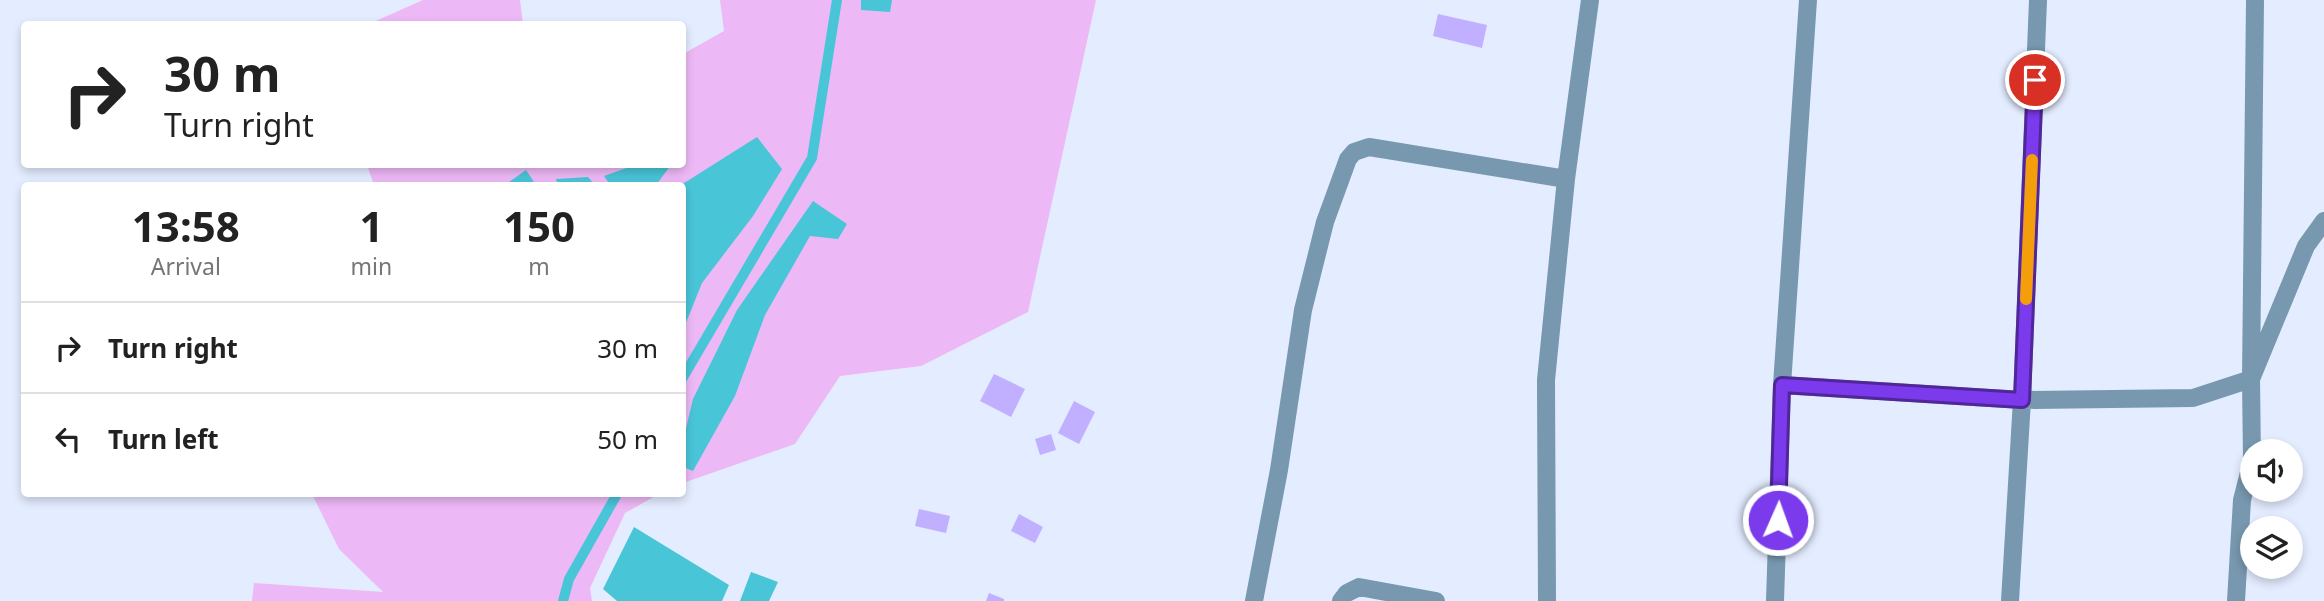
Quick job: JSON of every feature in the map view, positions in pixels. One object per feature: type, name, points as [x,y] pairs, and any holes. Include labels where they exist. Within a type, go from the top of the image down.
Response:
[{"type":"street","points":[[1547,601],[1546,380],[1566,179],[1590,0]]},
{"type":"street","points":[[1775,601],[1782,385],[1808,0]]},
{"type":"street","points":[[2010,601],[2022,400],[2038,0]]},
{"type":"street","points":[[2236,601],[2242,500],[2252,461],[2255,0]]},
{"type":"street","points":[[1254,601],[1279,470],[1303,310],[1325,222],[1354,152],[1369,147],[1566,179]]},
{"type":"street","points":[[2252,379],[2306,246],[2324,221]]},
{"type":"street","points":[[1782,385],[2022,400],[2193,398],[2252,379]]},
{"type":"street","points":[[1341,601],[1347,593],[1359,587],[1436,601]]},
{"type":"shaded area","points":[[423,0],[520,0],[523,21],[376,21]]},
{"type":"shaded area","points":[[720,0],[1096,0],[1028,312],[921,366],[840,376],[795,444],[686,482],[686,182],[373,182],[368,168],[686,168],[686,52],[724,31]]},
{"type":"shaded area","points":[[313,497],[654,497],[625,513],[590,588],[592,601],[252,601],[254,583],[383,592],[339,549]]},
{"type":"water","points":[[861,0],[892,0],[890,12],[861,10]]},
{"type":"water","points":[[757,137],[782,169],[753,216],[702,283],[686,323],[686,182]]},
{"type":"water","points":[[627,168],[669,168],[658,182],[608,182],[604,176]]},
{"type":"water","points":[[526,170],[534,182],[509,182]]},
{"type":"water","points":[[588,177],[592,182],[557,182],[556,179]]},
{"type":"water","points":[[813,201],[847,224],[838,239],[810,236],[765,315],[735,396],[693,471],[686,468],[686,428],[693,399],[737,310]]},
{"type":"water","points":[[634,527],[729,585],[722,601],[617,601],[603,589]]},
{"type":"water","points":[[751,572],[778,582],[769,601],[740,601]]},
{"type":"building","points":[[1438,14],[1487,25],[1482,48],[1433,36]]},
{"type":"building","points":[[994,374],[1025,389],[1011,417],[980,401]]},
{"type":"building","points":[[1074,401],[1095,412],[1079,444],[1058,433]]},
{"type":"building","points":[[1051,434],[1056,450],[1040,455],[1035,439]]},
{"type":"building","points":[[919,509],[950,516],[946,533],[915,526]]},
{"type":"building","points":[[1019,514],[1043,527],[1035,543],[1011,531]]},
{"type":"building","points":[[989,593],[1004,599],[1004,601],[986,601]]},
{"type":"waterway","points":[[686,372],[812,158],[837,0]]},
{"type":"waterway","points":[[563,601],[569,579],[615,497]]},
{"type":"slow traffic","points":[[2026,299],[2032,160]]},
{"type":"route","points":[[1778,520],[1782,385],[2022,400],[2035,80]]}]
